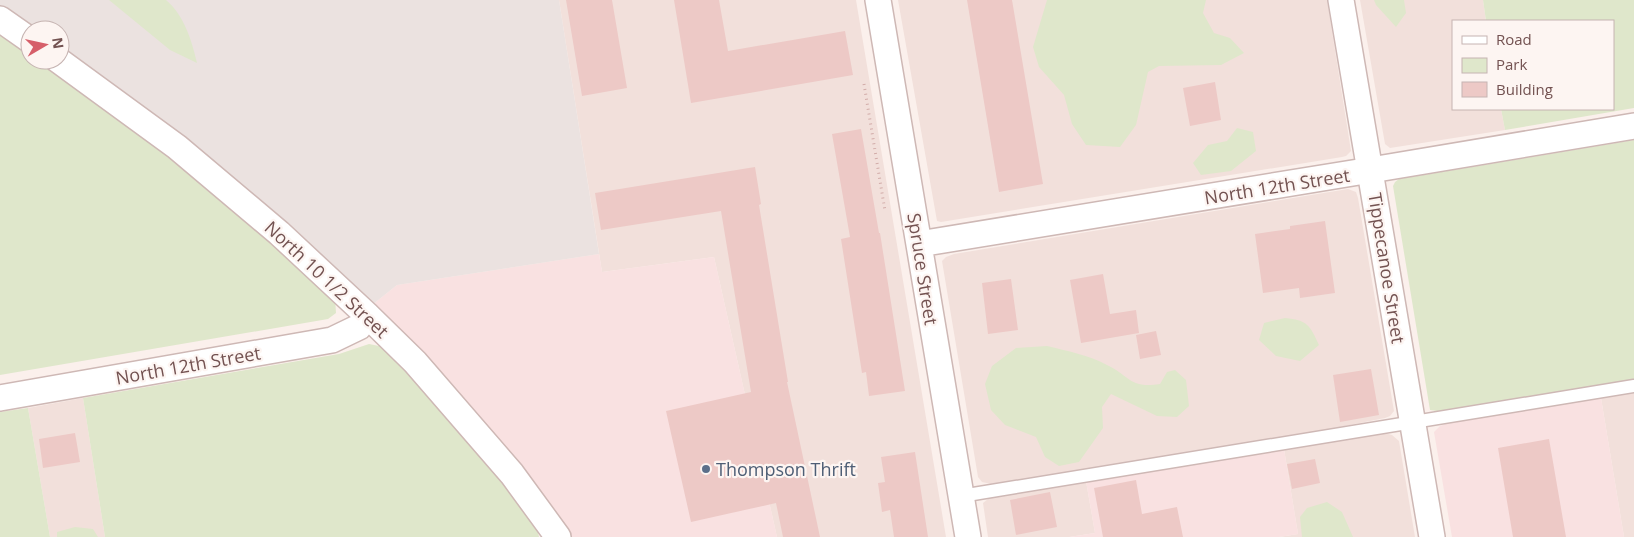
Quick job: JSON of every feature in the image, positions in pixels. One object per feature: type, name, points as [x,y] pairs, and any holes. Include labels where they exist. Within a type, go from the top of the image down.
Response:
[{"type":"street","name":"Spruce Street","points":[[878,0],[968,537]]},
{"type":"street","name":"Tippecanoe Street","points":[[1341,0],[1432,537]]},
{"type":"street","points":[[0,19],[20,33]]},
{"type":"street","name":"North 10 1/2 Street","points":[[70,69],[177,147],[279,233],[367,315],[415,362],[512,474],[558,537]]},
{"type":"street","name":"North 12th Street","points":[[919,244],[1634,126]]},
{"type":"street","name":"North 12th Street","points":[[0,398],[332,340],[359,326],[367,315]]},
{"type":"lane","points":[[961,496],[1413,424],[1634,386]]},
{"type":"shaded area","points":[[0,0],[559,0],[599,254],[397,285],[372,305],[194,148],[103,76],[70,54],[70,20],[20,20],[0,7]]},
{"type":"shaded area","points":[[559,0],[856,0],[946,537],[777,537],[714,257],[602,272]]},
{"type":"shaded area","points":[[898,0],[1327,0],[1351,151],[1342,157],[941,222],[937,221]]},
{"type":"shaded area","points":[[1360,0],[1483,0],[1486,20],[1452,20],[1452,110],[1501,110],[1505,130],[1390,148],[1385,144]]},
{"type":"shaded area","points":[[1348,189],[1356,192],[1358,198],[1394,411],[1390,416],[1264,442],[991,484],[982,482],[978,477],[942,261],[946,257],[954,254]]},
{"type":"shaded area","points":[[599,254],[602,272],[714,257],[777,537],[572,537],[520,469],[372,305],[397,285]]},
{"type":"shaded area","points":[[1634,393],[1634,537],[1624,537],[1601,398]]},
{"type":"shaded area","points":[[83,398],[105,537],[50,537],[28,408]]},
{"type":"shaded area","points":[[1601,398],[1624,537],[1452,537],[1434,432],[1440,426],[1448,423]]},
{"type":"shaded area","points":[[1385,433],[1392,435],[1399,441],[1415,537],[1279,537],[1298,534],[1284,449]]},
{"type":"shaded area","points":[[1284,449],[1298,534],[1279,537],[1069,537],[1095,533],[1086,481]]},
{"type":"shaded area","points":[[1086,481],[1095,533],[1069,537],[988,537],[983,503],[988,499],[998,494]]},
{"type":"green space","points":[[109,0],[166,0],[178,13],[190,37],[197,63],[170,50]]},
{"type":"green space","points":[[1047,0],[1206,0],[1203,13],[1214,33],[1230,38],[1244,53],[1221,65],[1159,66],[1148,72],[1136,125],[1120,147],[1086,145],[1072,124],[1064,95],[1039,67],[1033,47]]},
{"type":"green space","points":[[1374,0],[1404,0],[1406,13],[1396,27],[1376,5]]},
{"type":"green space","points":[[1483,0],[1634,0],[1634,108],[1505,130],[1501,110],[1614,110],[1614,20],[1486,20]]},
{"type":"green space","points":[[0,34],[20,47],[20,70],[55,70],[145,136],[255,222],[335,298],[336,313],[328,319],[0,375]]},
{"type":"green space","points":[[1237,128],[1253,132],[1256,151],[1231,171],[1201,175],[1193,163],[1208,145],[1227,141]]},
{"type":"green space","points":[[1634,140],[1634,381],[1444,412],[1430,410],[1393,186],[1395,182],[1399,179]]},
{"type":"green space","points":[[1285,318],[1298,320],[1307,325],[1319,345],[1300,361],[1276,356],[1259,340],[1264,323]]},
{"type":"green space","points":[[369,344],[389,350],[408,369],[510,492],[537,528],[539,537],[105,537],[83,398],[339,354]]},
{"type":"green space","points":[[1047,346],[1093,359],[1142,385],[1160,384],[1167,372],[1175,370],[1186,380],[1189,406],[1177,417],[1157,416],[1111,394],[1102,407],[1103,428],[1079,462],[1059,466],[1045,457],[1036,437],[1005,425],[991,410],[985,384],[992,366],[1016,348]]},
{"type":"green space","points":[[28,408],[50,537],[0,537],[0,412]]},
{"type":"green space","points":[[1327,502],[1342,512],[1353,537],[1302,537],[1300,517],[1307,508]]},
{"type":"green space","points":[[75,527],[93,529],[98,537],[57,537],[57,532]]},
{"type":"building","points":[[566,0],[612,0],[627,88],[582,96]]},
{"type":"building","points":[[674,0],[719,0],[728,51],[845,31],[853,75],[691,103]]},
{"type":"building","points":[[967,0],[1012,0],[1043,184],[999,192]]},
{"type":"building","points":[[1215,82],[1221,120],[1190,126],[1183,88]]},
{"type":"building","points":[[861,129],[880,233],[905,391],[869,396],[866,372],[862,373],[841,239],[850,237],[832,134]]},
{"type":"building","points":[[755,167],[761,204],[759,205],[787,382],[820,537],[783,537],[776,503],[691,522],[666,411],[751,392],[721,211],[601,230],[595,193]]},
{"type":"building","points":[[1325,221],[1335,293],[1300,298],[1299,288],[1263,293],[1255,234]]},
{"type":"building","points":[[1103,274],[1110,314],[1136,310],[1139,333],[1081,343],[1070,280]]},
{"type":"building","points":[[1011,279],[1018,330],[988,334],[982,283]]},
{"type":"building","points":[[1156,331],[1161,355],[1140,359],[1136,335]]},
{"type":"building","points":[[1371,369],[1379,415],[1340,422],[1333,375]]},
{"type":"building","points":[[75,433],[80,462],[43,468],[39,439]]},
{"type":"building","points":[[1549,439],[1566,537],[1513,537],[1498,448]]},
{"type":"building","points":[[915,452],[928,537],[894,537],[890,510],[882,512],[878,483],[885,482],[881,457]]},
{"type":"building","points":[[1315,459],[1320,483],[1292,489],[1287,464]]},
{"type":"building","points":[[1136,480],[1142,514],[1177,507],[1183,537],[1103,537],[1094,488]]},
{"type":"building","points":[[1050,492],[1057,527],[1016,535],[1010,500]]},
{"type":"place","name":"Thompson Thrift","points":[[706,469]]}]
